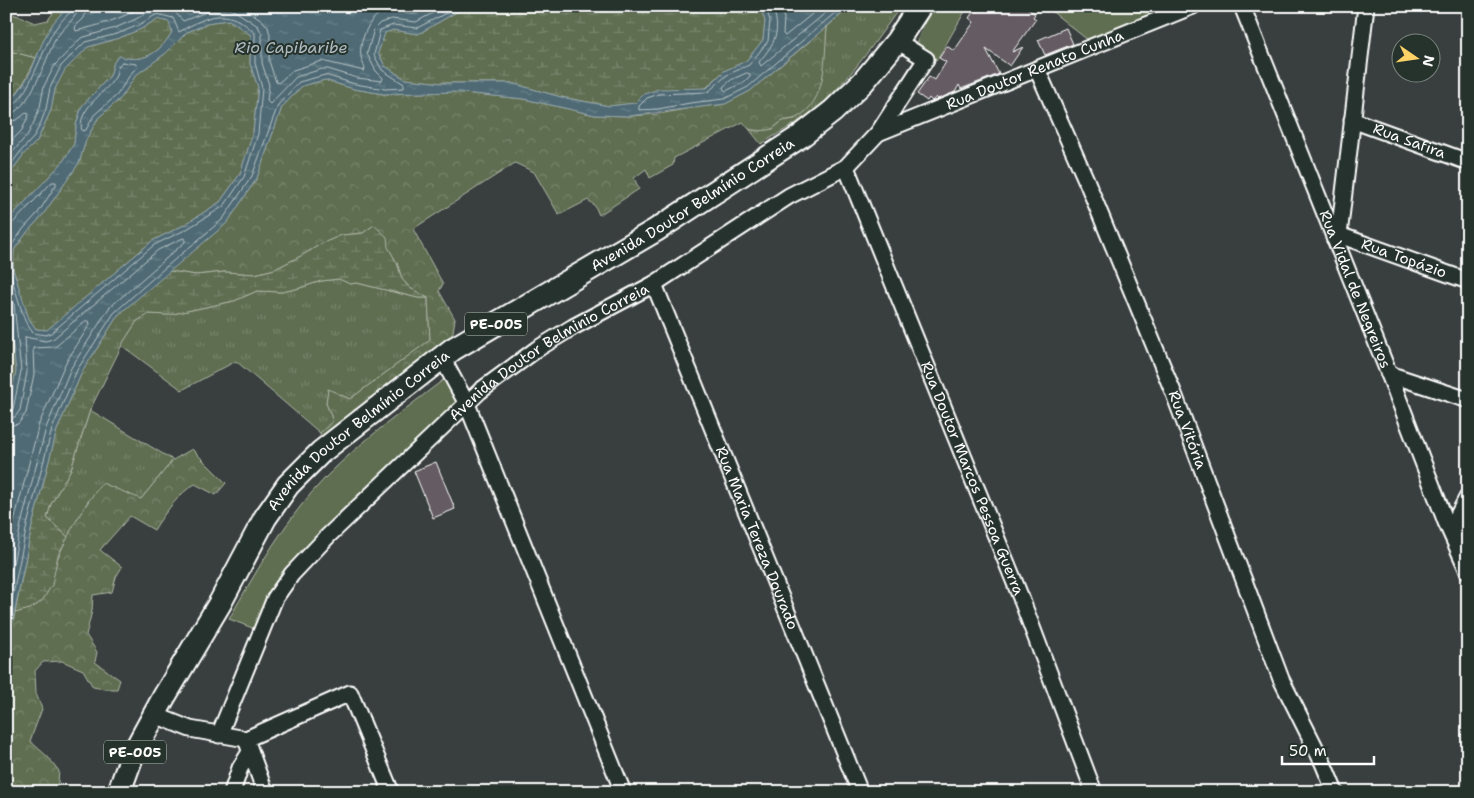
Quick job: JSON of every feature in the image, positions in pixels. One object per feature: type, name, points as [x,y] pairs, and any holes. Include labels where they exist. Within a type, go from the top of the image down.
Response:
[{"type":"main road","name":"Avenida Doutor Belmínio Correia","points":[[119,792],[132,756],[220,603],[265,518],[288,485],[321,452],[442,358],[656,230],[801,136],[833,112],[864,82],[897,41],[920,6]]},
{"type":"street","name":"Rua Doutor Renato Cunha","points":[[878,133],[1037,68],[1163,12],[1192,6]]},
{"type":"street","name":"Rua Vidal de Negreiros","points":[[1242,6],[1337,236],[1389,374],[1468,571]]},
{"type":"street","points":[[1337,236],[1366,6]]},
{"type":"street","name":"Avenida Doutor Belminio Correia","points":[[219,735],[275,598],[292,574],[328,536],[480,391],[537,349],[573,327],[654,284],[789,196],[846,167],[878,133],[926,59],[897,41]]},
{"type":"street","name":"Rua Vitória","points":[[1037,68],[1087,182],[1174,394],[1281,679],[1335,792]]},
{"type":"street","name":"Rua Safira","points":[[1352,120],[1468,162]]},
{"type":"street","name":"Rua Doutor Marcos Pessoa Guerra","points":[[846,167],[1021,598],[1094,792]]},
{"type":"street","name":"Rua Topázio","points":[[1337,236],[1468,281]]},
{"type":"street","name":"Rua Maria Tereza Dourado","points":[[654,284],[860,792]]},
{"type":"street","points":[[442,358],[467,404],[623,792]]},
{"type":"street","points":[[1389,374],[1468,400]]},
{"type":"street","points":[[1468,496],[1449,524],[1468,531]]},
{"type":"street","points":[[232,792],[248,746],[350,693],[391,792]]},
{"type":"street","points":[[155,715],[186,728],[219,735],[248,746],[265,792]]},
{"type":"green space","points":[[58,6],[72,6],[54,22],[36,58],[6,50],[6,14],[16,15],[35,23],[48,20]]},
{"type":"green space","points":[[467,6],[760,6],[765,21],[763,40],[746,61],[724,71],[706,88],[644,94],[636,103],[609,106],[561,97],[511,83],[442,83],[405,79],[385,66],[378,53],[385,32],[393,30],[418,34]]},
{"type":"green space","points":[[851,6],[901,6],[855,68],[824,102],[802,119],[761,144],[749,129],[757,131],[773,129],[782,121],[795,119],[823,72],[827,27]]},
{"type":"green space","points":[[932,6],[968,6],[937,60],[918,48],[918,39]]},
{"type":"green space","points":[[1045,6],[1193,6],[1094,45]]},
{"type":"green space","points":[[157,19],[169,22],[172,32],[162,46],[150,55],[136,59],[119,56],[114,62],[110,76],[82,106],[76,125],[74,144],[62,163],[6,222],[6,179],[24,154],[37,141],[51,110],[55,89],[64,70],[88,47],[119,38],[141,29]]},
{"type":"green space","points":[[229,20],[251,35],[250,64],[258,87],[253,133],[240,174],[220,202],[184,225],[152,241],[47,330],[36,329],[29,319],[13,269],[14,250],[42,216],[79,163],[86,140],[98,118],[121,98],[136,75],[166,53],[187,32],[212,22]]},
{"type":"green space","points":[[827,27],[824,65],[819,90],[814,101],[806,111],[796,118],[783,121],[769,130],[749,129],[743,122],[674,158],[673,165],[650,178],[646,169],[634,178],[639,189],[599,215],[595,206],[588,200],[559,215],[534,172],[515,163],[413,229],[443,284],[439,291],[455,319],[452,338],[321,441],[320,433],[333,421],[326,403],[328,389],[350,399],[430,340],[428,298],[410,288],[402,279],[397,263],[374,225],[363,233],[342,235],[275,269],[255,274],[225,272],[196,275],[169,271],[227,223],[257,178],[282,107],[302,86],[325,80],[354,89],[384,94],[453,92],[524,99],[595,115],[629,116],[659,114],[725,104],[750,91]]},
{"type":"green space","points":[[6,50],[36,58],[23,83],[6,106]]},
{"type":"green space","points":[[374,225],[387,237],[388,247],[397,263],[402,279],[410,288],[428,298],[418,298],[357,283],[350,284],[339,279],[321,281],[282,292],[257,291],[234,301],[168,315],[149,314],[137,321],[124,341],[90,410],[71,469],[51,504],[47,518],[68,537],[58,555],[52,585],[42,601],[30,609],[15,613],[32,526],[57,430],[82,372],[118,315],[169,271],[196,275],[225,272],[255,274],[275,269],[342,235],[363,233]]},
{"type":"green space","points":[[340,279],[350,284],[357,283],[418,298],[428,298],[430,340],[350,399],[328,390],[326,403],[333,421],[320,433],[236,361],[182,390],[121,345],[137,321],[149,314],[168,315],[234,301],[257,291],[282,292],[321,281]]},
{"type":"green space","points":[[6,292],[16,371],[6,419]]},
{"type":"green space","points":[[443,380],[447,382],[460,405],[345,511],[255,629],[229,619],[273,545],[311,493],[353,451]]},
{"type":"green space","points":[[90,410],[173,460],[141,499],[88,501],[68,537],[47,518],[51,504],[71,469]]},
{"type":"green space","points":[[192,449],[226,483],[216,495],[195,484],[178,498],[154,530],[130,516],[100,550],[122,567],[116,577],[112,592],[93,595],[92,611],[86,635],[97,652],[95,662],[120,680],[117,689],[93,687],[83,670],[62,661],[43,662],[35,671],[36,693],[42,709],[30,741],[48,757],[59,771],[57,792],[6,792],[6,655],[15,613],[37,605],[42,600],[51,582],[57,559],[69,534],[84,508],[102,483],[141,499],[173,460]]},
{"type":"water","name":"Rio Capibaribe","points":[[72,6],[467,6],[418,34],[393,30],[385,33],[378,53],[385,66],[405,79],[442,83],[511,83],[561,97],[609,106],[635,103],[644,94],[659,89],[707,88],[724,71],[746,61],[763,40],[765,21],[760,6],[851,6],[750,91],[725,104],[629,116],[595,115],[524,99],[453,92],[384,94],[354,89],[325,80],[302,86],[282,107],[257,178],[227,223],[118,315],[82,372],[57,430],[32,526],[6,655],[6,419],[16,371],[6,292],[6,222],[62,163],[74,144],[76,125],[82,106],[110,76],[114,62],[119,56],[136,59],[150,55],[162,46],[172,32],[169,22],[157,19],[141,29],[119,38],[88,47],[65,70],[55,89],[51,110],[37,141],[24,154],[6,179],[6,106],[26,80],[51,26]],"holes":[[[229,20],[251,35],[250,64],[258,87],[253,133],[240,174],[220,202],[184,225],[152,241],[47,330],[36,329],[29,319],[13,269],[14,250],[42,216],[79,163],[86,140],[98,118],[121,98],[136,75],[166,53],[187,32],[212,22]]]},
{"type":"building","points":[[982,6],[1025,6],[1035,14],[1033,17],[1036,19],[1012,52],[1023,47],[1010,66],[986,49],[999,74],[961,89],[959,85],[955,92],[938,99],[936,97],[932,101],[929,98],[927,101],[917,94],[929,77],[935,80],[946,62],[939,58],[947,46],[954,51],[974,22],[969,18],[975,9],[978,12]]},
{"type":"building","points":[[1066,28],[1073,44],[1045,55],[1038,40]]},
{"type":"building","points":[[436,462],[455,509],[433,518],[414,471]]}]
